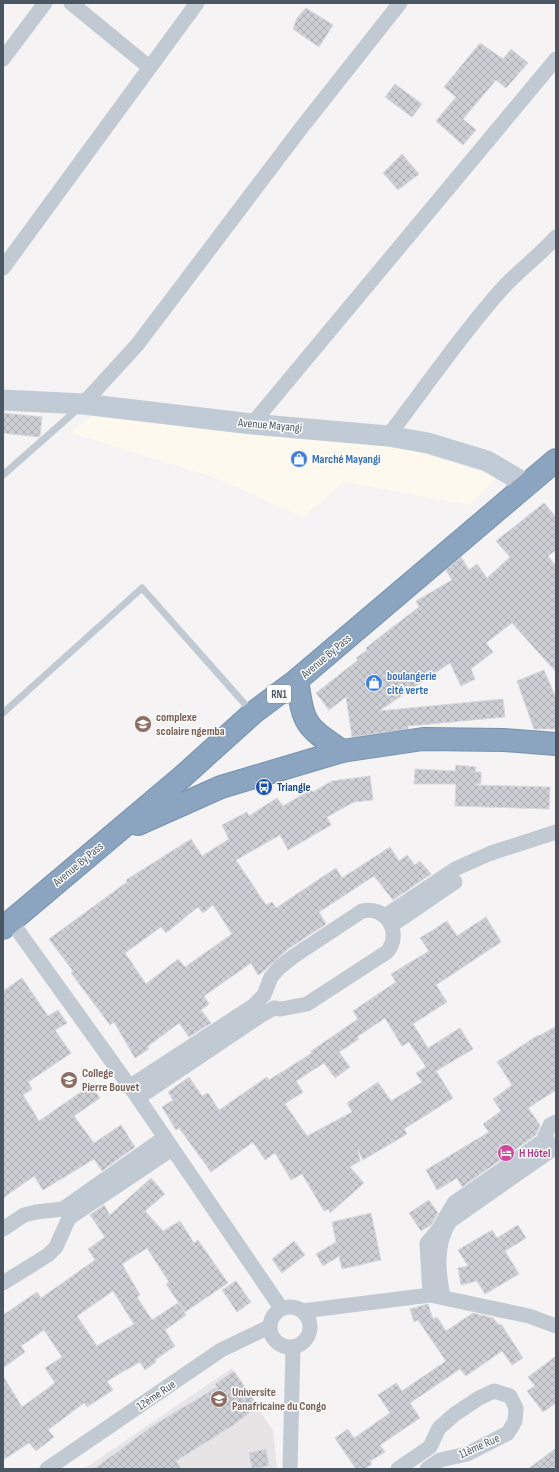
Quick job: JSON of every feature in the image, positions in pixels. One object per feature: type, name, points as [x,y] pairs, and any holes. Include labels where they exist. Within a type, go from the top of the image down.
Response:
[{"type":"highway","name":"Avenue By Pass","points":[[7,924],[115,834],[253,714],[298,680],[556,460]]},
{"type":"highway","points":[[298,680],[302,712],[307,722],[314,732],[342,752]]},
{"type":"highway","points":[[115,834],[220,787],[342,752],[423,739],[504,740],[556,744]]},
{"type":"street","points":[[3,60],[45,3]]},
{"type":"street","points":[[71,3],[149,67]]},
{"type":"street","points":[[3,268],[197,3]]},
{"type":"street","points":[[84,404],[137,345],[302,128],[400,3]]},
{"type":"street","points":[[252,424],[556,59]]},
{"type":"street","points":[[388,436],[456,346],[502,290],[556,237]]},
{"type":"street","name":"Avenue Mayangi","points":[[3,400],[84,404],[252,424],[388,436],[428,443],[487,461],[528,485]]},
{"type":"street","points":[[388,921],[457,868],[491,853],[556,832]]},
{"type":"street","points":[[388,921],[455,882]]},
{"type":"street","points":[[369,909],[376,911],[388,921],[394,938],[392,946],[387,952],[307,1004],[292,1008],[274,1008],[134,1093],[253,1006],[264,995],[271,977],[280,967],[294,956],[362,911],[369,909]]},
{"type":"street","points":[[7,924],[134,1093],[281,1308]]},
{"type":"street","points":[[264,995],[274,1008]]},
{"type":"street","points":[[436,1296],[427,1243],[438,1230],[454,1203],[551,1147],[550,1125],[556,1122]]},
{"type":"street","points":[[3,1229],[24,1215],[36,1212],[66,1213],[168,1144]]},
{"type":"street","points":[[3,1283],[48,1255],[56,1247],[66,1213]]},
{"type":"street","points":[[303,1311],[309,1321],[309,1332],[303,1342],[293,1347],[281,1345],[272,1338],[269,1327],[272,1316],[281,1308],[292,1306],[303,1311],[436,1296],[529,1316],[556,1326]]},
{"type":"street","name":"12ème Rue","points":[[47,1469],[221,1350],[269,1327]]},
{"type":"street","points":[[290,1469],[293,1347]]},
{"type":"street","name":"11ème Rue","points":[[427,1469],[440,1460],[467,1454],[508,1433],[515,1421],[516,1408],[510,1396],[494,1391],[479,1398],[439,1428],[430,1447]]},
{"type":"street","points":[[398,1469],[430,1447],[440,1460]]},
{"type":"lane","points":[[3,475],[84,404]]},
{"type":"lane","points":[[3,712],[142,588],[253,714]]},
{"type":"shaded area","name":"Marché Mayangi","points":[[92,415],[387,442],[497,477],[469,505],[344,482],[303,517],[213,477],[71,433]]},
{"type":"shaded area","name":"Universite Panafricaine du Congo","points":[[232,1368],[273,1431],[277,1469],[84,1469]]},
{"type":"building","points":[[306,8],[333,25],[319,47],[293,29],[297,18]]},
{"type":"building","points":[[480,43],[503,59],[511,49],[528,63],[506,88],[496,80],[463,119],[476,130],[463,145],[436,121],[456,97],[444,87]]},
{"type":"building","points":[[395,84],[422,104],[412,117],[385,97]]},
{"type":"building","points":[[402,154],[419,174],[398,190],[383,173]]},
{"type":"building","points":[[3,413],[42,417],[39,437],[3,433]]},
{"type":"building","points":[[544,503],[556,517],[556,550],[548,556],[556,566],[556,672],[512,623],[486,643],[493,652],[471,669],[475,679],[461,686],[450,663],[379,711],[503,699],[505,717],[408,726],[408,729],[352,737],[346,697],[329,710],[316,693],[358,660],[356,658],[367,650],[366,648],[419,607],[416,601],[452,580],[446,570],[461,557],[469,570],[477,564],[487,578],[510,557],[496,541]]},
{"type":"building","points":[[544,670],[556,698],[556,729],[534,729],[517,681]]},
{"type":"building","points":[[456,765],[476,767],[475,772],[481,772],[481,783],[474,785],[550,787],[549,809],[455,806],[456,784],[414,784],[415,769],[455,771]]},
{"type":"building","points":[[370,776],[373,800],[354,802],[327,817],[331,825],[288,850],[280,835],[236,860],[266,905],[272,902],[276,908],[336,868],[342,878],[390,847],[399,861],[407,855],[415,865],[420,861],[431,874],[393,900],[374,876],[319,912],[326,924],[288,949],[264,971],[258,975],[251,963],[204,996],[209,1004],[201,1010],[211,1023],[189,1037],[179,1023],[147,1047],[149,1049],[135,1058],[114,1022],[110,1025],[71,973],[73,971],[49,939],[127,882],[126,880],[191,839],[202,856],[229,839],[222,825],[247,812],[249,816],[277,798],[283,806],[311,790],[313,792],[332,781]],"holes":[[[213,905],[232,934],[185,967],[178,959],[146,984],[125,953],[161,927],[166,933],[198,907],[203,913]]]},
{"type":"building","points":[[486,917],[501,942],[436,985],[447,1002],[413,1024],[428,1048],[460,1028],[473,1049],[436,1071],[453,1098],[404,1129],[407,1134],[363,1160],[358,1150],[360,1161],[350,1167],[364,1183],[330,1213],[329,1209],[324,1211],[302,1174],[291,1180],[275,1153],[265,1160],[253,1142],[211,1172],[179,1128],[176,1130],[162,1107],[173,1100],[168,1092],[189,1077],[202,1096],[208,1093],[219,1110],[267,1077],[269,1080],[312,1053],[311,1051],[358,1019],[353,1011],[396,982],[391,974],[429,951],[420,938],[447,921],[457,936]],"holes":[[[385,1018],[402,1046],[409,1042],[426,1067],[416,1073],[422,1082],[391,1101],[378,1082],[347,1103],[352,1112],[307,1136],[285,1104],[303,1092],[296,1081],[324,1063],[335,1078],[350,1067],[339,1052],[359,1039],[357,1037]]]},
{"type":"building","points":[[22,978],[48,1016],[58,1010],[67,1023],[55,1030],[71,1053],[28,1082],[32,1089],[23,1095],[39,1121],[91,1085],[100,1098],[74,1116],[94,1143],[121,1125],[135,1147],[102,1171],[94,1159],[43,1190],[34,1176],[3,1198],[3,991]]},
{"type":"building","points":[[556,1026],[556,1090],[528,1108],[540,1125],[536,1135],[462,1187],[457,1178],[437,1190],[426,1170],[489,1132],[483,1124],[501,1111],[493,1099],[512,1085],[497,1062],[538,1035],[539,1036]]},
{"type":"building","points":[[151,1178],[165,1194],[145,1211],[163,1231],[180,1221],[194,1243],[198,1240],[228,1283],[185,1312],[166,1284],[169,1282],[147,1248],[122,1264],[140,1295],[137,1297],[152,1320],[178,1303],[186,1315],[165,1330],[175,1346],[155,1360],[156,1362],[145,1370],[140,1362],[107,1381],[113,1390],[87,1407],[84,1403],[48,1430],[54,1437],[36,1451],[29,1443],[3,1460],[3,1376],[22,1407],[55,1383],[45,1368],[62,1357],[44,1330],[21,1346],[25,1352],[3,1368],[3,1315],[37,1292],[41,1298],[95,1260],[88,1249],[105,1237],[90,1215],[104,1205],[110,1215]],"holes":[[[113,1291],[134,1324],[97,1346],[77,1316]]]},
{"type":"building","points":[[429,1200],[438,1213],[431,1225],[421,1231],[409,1213]]},
{"type":"building","points":[[371,1213],[381,1260],[342,1269],[339,1256],[323,1266],[316,1254],[336,1242],[332,1222]]},
{"type":"building","points":[[518,1225],[526,1238],[505,1251],[519,1274],[485,1294],[477,1281],[461,1285],[458,1268],[468,1266],[458,1250],[492,1230],[497,1238]]},
{"type":"building","points":[[294,1241],[305,1255],[282,1273],[272,1259]]},
{"type":"building","points":[[236,1281],[251,1302],[237,1312],[222,1290]]},
{"type":"building","points":[[428,1304],[433,1319],[437,1317],[446,1331],[473,1313],[493,1318],[499,1325],[501,1324],[523,1358],[512,1365],[502,1351],[466,1376],[460,1369],[410,1403],[420,1418],[380,1445],[385,1452],[370,1461],[372,1464],[364,1469],[356,1469],[335,1438],[348,1429],[354,1438],[390,1413],[378,1395],[396,1383],[402,1391],[446,1361],[418,1320],[414,1322],[410,1309]]},
{"type":"building","points":[[556,1356],[556,1403],[543,1412],[527,1391],[535,1386],[528,1377]]},
{"type":"building","points":[[234,1371],[258,1406],[235,1424],[176,1461],[181,1469],[94,1469],[151,1427],[217,1387],[215,1384]]},
{"type":"building","points":[[556,1448],[556,1469],[528,1469]]},
{"type":"building","points":[[266,1449],[269,1466],[252,1469],[249,1453]]},
{"type":"place","name":"Marché Mayangi","points":[[299,459]]},
{"type":"place","name":"boulangerie cité verte","points":[[374,683]]},
{"type":"place","name":"complexe scolaire ngemba","points":[[143,724]]},
{"type":"place","name":"Triangle","points":[[264,787]]},
{"type":"place","name":"College Pierre Bouvet","points":[[69,1080]]},
{"type":"place","name":"H Hôtel","points":[[506,1153]]},
{"type":"place","name":"Universite Panafricaine du Congo","points":[[219,1399]]}]
